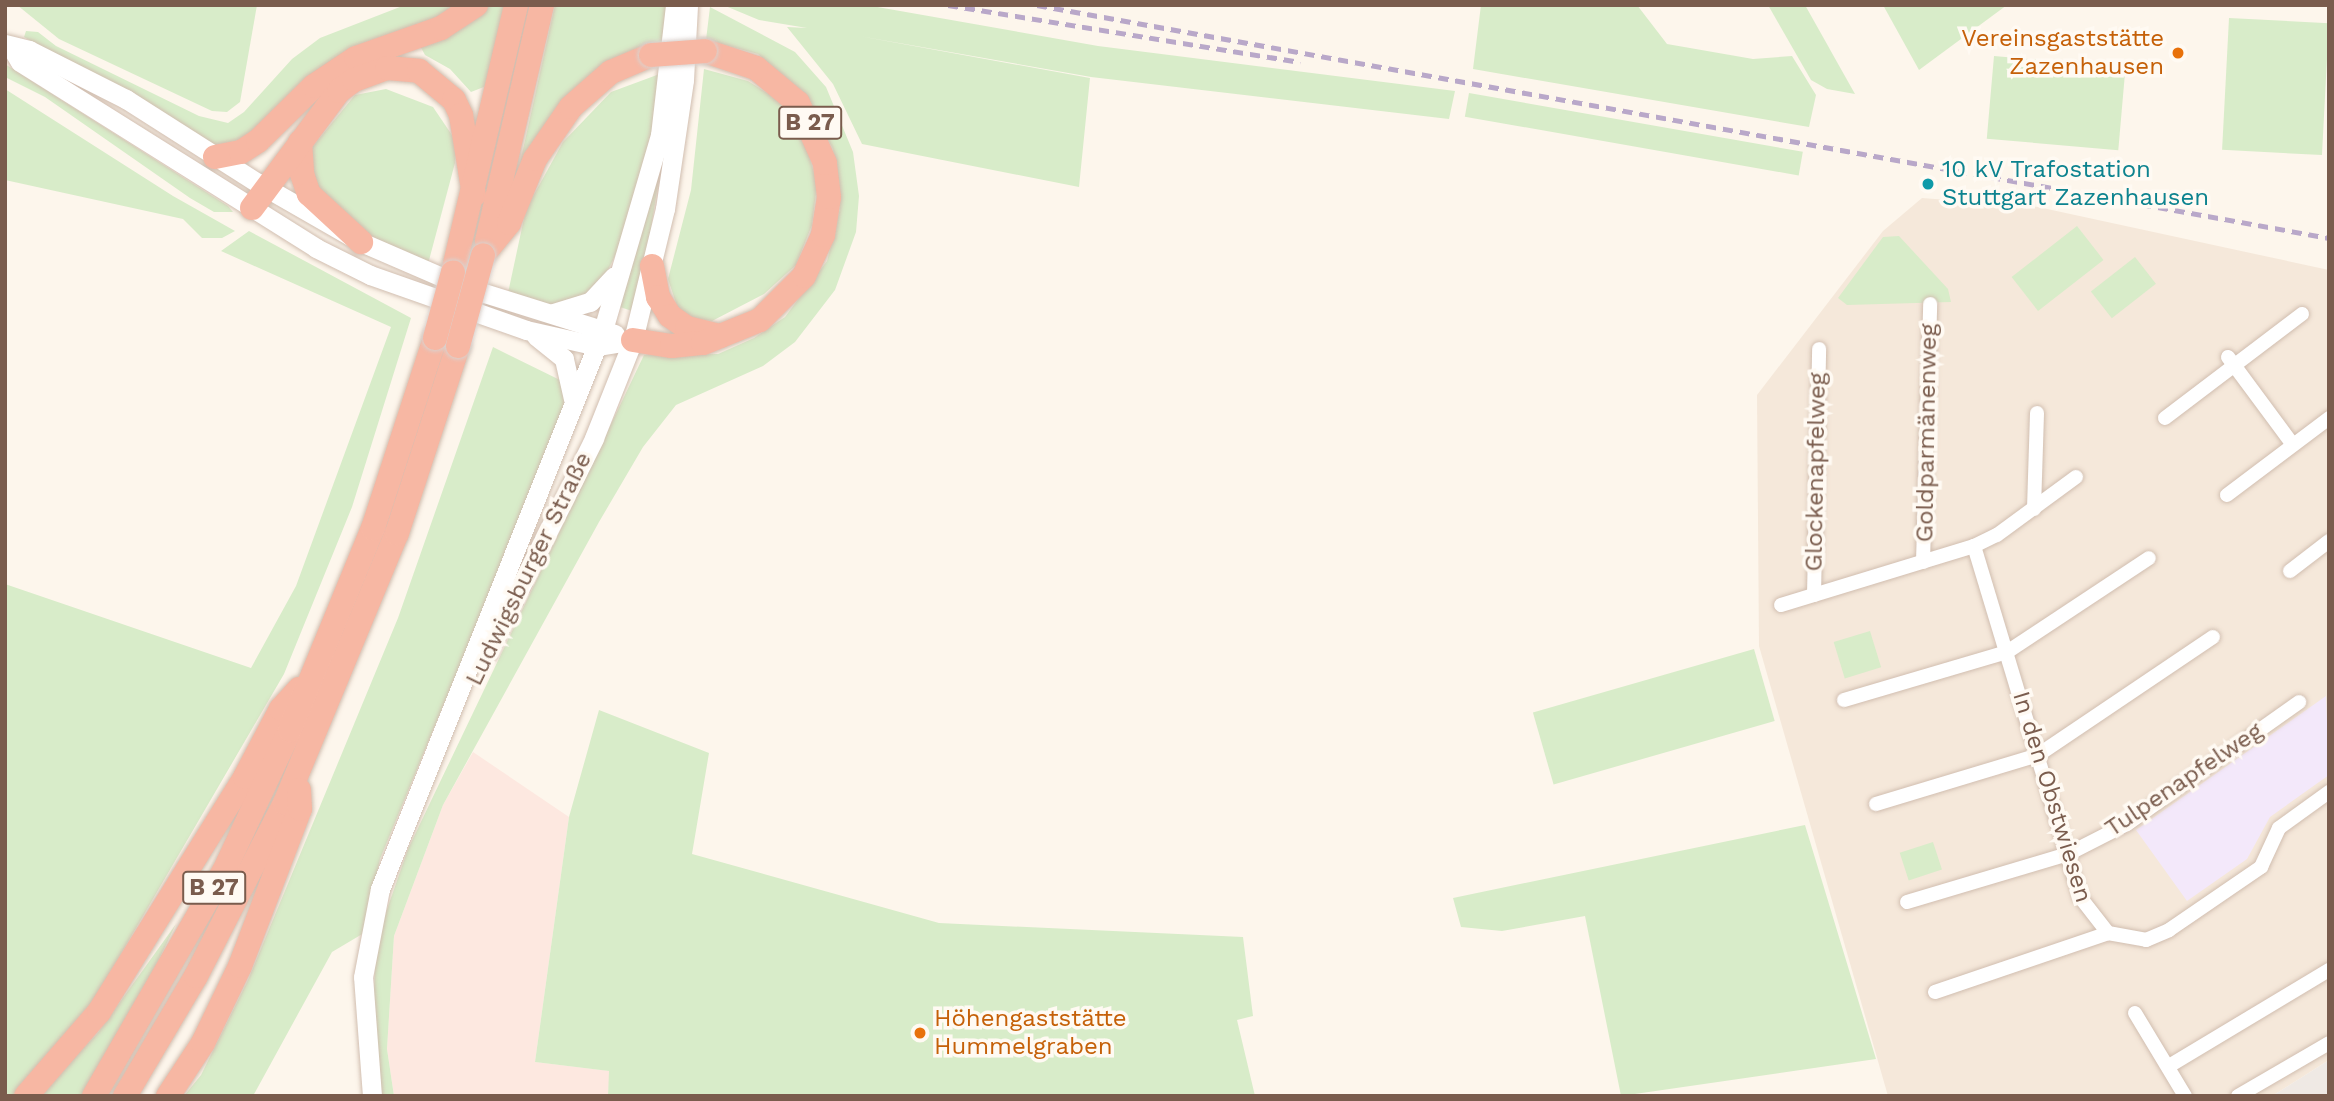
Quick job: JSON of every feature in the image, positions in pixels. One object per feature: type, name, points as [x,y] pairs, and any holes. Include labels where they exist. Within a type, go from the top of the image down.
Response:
[{"type":"highway","points":[[215,157],[241,152],[258,141],[336,71],[356,58],[441,28],[476,5]]},
{"type":"highway","name":"B 27","points":[[472,251],[474,195],[516,5]]},
{"type":"highway","name":"B 27","points":[[125,1096],[196,976],[297,775],[397,533],[446,342],[542,5]]},
{"type":"highway","name":"B 27","points":[[472,251],[509,223],[535,159],[571,107],[611,72],[651,55],[705,51],[756,68],[791,97],[813,128],[828,180],[823,235],[804,276],[768,314],[723,338],[680,345],[633,340]]},
{"type":"highway","name":"B 27","points":[[259,193],[324,107],[354,80],[387,68],[419,71],[444,88],[461,115],[474,195]]},
{"type":"highway","points":[[259,193],[266,163],[336,71]]},
{"type":"highway","points":[[300,142],[302,174],[309,194],[361,242]]},
{"type":"highway","points":[[652,266],[658,297],[670,316],[687,328],[723,338]]},
{"type":"highway","name":"B 27","points":[[94,1096],[224,871],[316,670],[446,342]]},
{"type":"highway","points":[[26,1096],[99,1012],[245,777],[281,709],[316,670]]},
{"type":"highway","name":"B 27","points":[[169,1096],[203,1043],[240,966],[300,809],[297,775]]},
{"type":"main road","name":"Ludwigsburger Straße","points":[[372,1096],[363,977],[380,889],[600,338],[624,265],[660,135],[675,5]]},
{"type":"main road","name":"Ludwigsburger Straße","points":[[417,794],[594,438],[633,340],[652,266],[676,146],[688,5]]},
{"type":"main road","points":[[8,45],[29,50],[85,76],[215,157],[259,193],[316,248],[370,275],[526,330],[553,346],[567,363],[573,408]]},
{"type":"main road","points":[[8,45],[20,62],[259,193],[361,242],[466,286],[552,314],[600,338]]},
{"type":"main road","points":[[552,314],[590,302],[624,265]]},
{"type":"main road","points":[[526,330],[633,340]]},
{"type":"street","name":"Goldparmänenweg","points":[[1923,562],[1930,304]]},
{"type":"street","points":[[2165,418],[2231,361],[2302,314]]},
{"type":"street","name":"Glockenapfelweg","points":[[1814,595],[1819,349]]},
{"type":"street","points":[[2231,361],[2294,445]]},
{"type":"street","points":[[2034,509],[2036,413]]},
{"type":"street","points":[[2227,495],[2329,418]]},
{"type":"street","points":[[1781,605],[1974,546],[2034,509],[2076,477]]},
{"type":"street","points":[[2290,571],[2329,541]]},
{"type":"street","name":"In den Obstwiesen","points":[[1974,546],[2087,911],[2108,933]]},
{"type":"street","points":[[1844,700],[2007,652],[2149,558]]},
{"type":"street","points":[[1877,804],[2038,755],[2213,637]]},
{"type":"street","name":"Tulpenapfelweg","points":[[1906,902],[2068,854],[2127,824],[2299,702]]},
{"type":"street","points":[[1935,992],[2108,933],[2146,940],[2169,930],[2261,867],[2279,828],[2329,792]]},
{"type":"street","points":[[2169,1066],[2329,970]]},
{"type":"street","points":[[2135,1013],[2185,1096]]},
{"type":"street","points":[[2238,1096],[2329,1043]]},
{"type":"shaded area","points":[[1922,198],[2038,207],[2329,270],[2329,1060],[2272,1096],[1888,1096],[1759,646],[1757,395],[1883,231]]},
{"type":"shaded area","points":[[2326,696],[2329,775],[2270,817],[2247,859],[2187,901],[2136,830]]},
{"type":"shaded area","points":[[473,752],[569,817],[535,1062],[610,1071],[608,1096],[394,1096],[387,1049],[394,936],[443,805]]},
{"type":"shaded area","points":[[2329,1060],[2329,1096],[2272,1096]]},
{"type":"green space","points":[[17,5],[257,5],[240,102],[227,112],[212,111],[59,39]]},
{"type":"green space","points":[[405,5],[460,5],[251,137],[214,146],[24,37],[26,31],[38,32],[56,46],[199,116],[228,123],[244,112],[292,59],[320,38]]},
{"type":"green space","points":[[487,5],[508,5],[489,85],[471,92],[450,69],[425,55],[419,44]]},
{"type":"green space","points":[[555,5],[667,5],[665,42],[556,112],[520,163]]},
{"type":"green space","points":[[723,5],[866,5],[1098,46],[1455,91],[1449,119],[1091,77],[859,36],[1090,78],[1079,187],[862,144],[833,84],[787,27],[807,28],[759,20]]},
{"type":"green space","points":[[1481,5],[1637,5],[1667,44],[1753,59],[1792,56],[1816,95],[1809,127],[1473,69]]},
{"type":"green space","points":[[1768,5],[1805,5],[1855,94],[1827,89],[1811,80]]},
{"type":"green space","points":[[1883,5],[2007,5],[1919,70]]},
{"type":"green space","points":[[710,7],[795,52],[826,87],[853,152],[859,196],[856,232],[835,290],[795,342],[763,366],[676,405],[643,447],[443,805],[394,936],[387,1049],[394,1096],[380,1096],[373,1020],[376,941],[408,849],[644,355],[718,354],[754,338],[785,317],[827,261],[840,209],[833,149],[806,100],[758,54],[706,40]]},
{"type":"green space","points":[[2229,18],[2329,23],[2322,155],[2222,150]]},
{"type":"green space","points":[[1994,56],[2125,68],[2118,150],[1987,139]]},
{"type":"green space","points":[[5,64],[228,206],[233,212],[214,212],[190,198],[45,97],[5,77]]},
{"type":"green space","points":[[704,69],[748,81],[780,101],[804,137],[817,184],[812,225],[796,265],[764,294],[712,321],[691,318],[677,306],[668,279],[691,190]]},
{"type":"green space","points":[[665,72],[661,102],[623,240],[597,292],[557,308],[508,293],[526,209],[563,142],[611,92]]},
{"type":"green space","points":[[5,89],[173,196],[235,231],[222,238],[202,238],[183,219],[5,180]]},
{"type":"green space","points":[[386,89],[433,107],[456,141],[455,163],[428,264],[369,239],[320,201],[309,159],[313,146],[355,95]]},
{"type":"green space","points":[[1469,93],[1803,152],[1799,176],[1465,117]]},
{"type":"green space","points":[[667,126],[650,235],[632,311],[617,306]]},
{"type":"green space","points":[[2077,226],[2103,260],[2038,311],[2012,277]]},
{"type":"green space","points":[[249,231],[411,318],[352,507],[284,674],[90,1007],[59,1047],[12,1096],[5,1096],[5,584],[251,668],[296,586],[391,327],[221,251]]},
{"type":"green space","points":[[1899,236],[1948,289],[1951,302],[1847,305],[1838,298],[1883,237]]},
{"type":"green space","points":[[2135,257],[2156,284],[2112,318],[2091,291]]},
{"type":"green space","points":[[493,347],[564,382],[565,410],[380,859],[364,933],[332,952],[253,1096],[184,1096],[201,1075],[248,980],[398,618]]},
{"type":"green space","points":[[1870,631],[1881,667],[1845,678],[1834,642]]},
{"type":"green space","points":[[1754,649],[1775,721],[1554,784],[1533,712]]},
{"type":"green space","points":[[599,710],[709,753],[692,854],[939,923],[1243,937],[1253,1016],[1237,1020],[1255,1096],[608,1096],[609,1071],[535,1062],[569,817]]},
{"type":"green space","points":[[1805,825],[1876,1059],[1621,1096],[1585,916],[1502,931],[1461,927],[1453,898]]},
{"type":"green space","points":[[1933,842],[1942,870],[1909,880],[1900,853]]},
{"type":"green space","points":[[176,924],[118,1044],[86,1096],[35,1096],[97,1034]]},
{"type":"railway","points":[[948,5],[1300,62]]},
{"type":"railway","points":[[1037,5],[2329,238]]},
{"type":"place","name":"Vereinsgaststätte Zazenhausen","points":[[2178,53]]},
{"type":"place","name":"10 kV Trafostation Stuttgart Zazenhausen","points":[[1928,184]]},
{"type":"place","name":"Höhengaststätte Hummelgraben","points":[[920,1033]]}]
